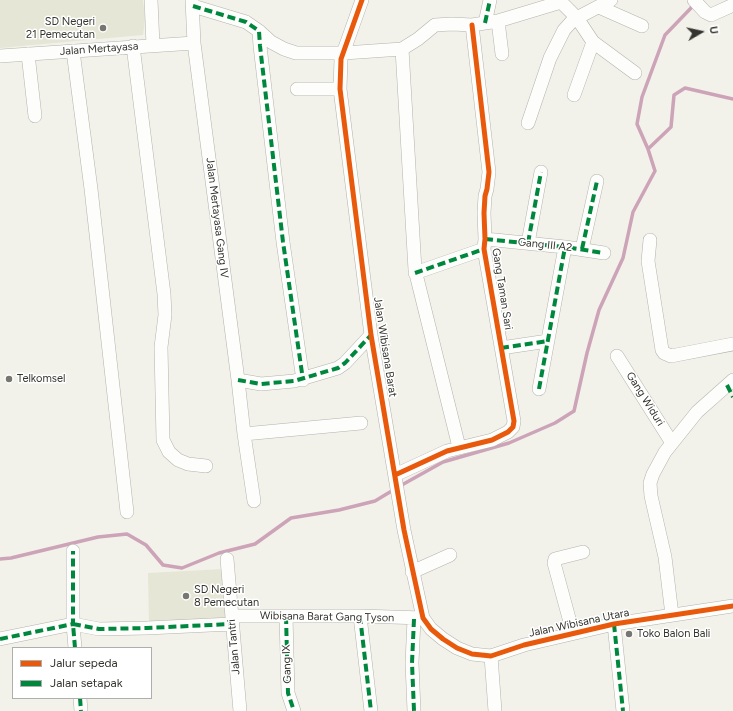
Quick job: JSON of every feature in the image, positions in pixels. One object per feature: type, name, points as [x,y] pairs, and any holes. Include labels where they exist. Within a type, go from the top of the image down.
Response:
[{"type":"street","name":"Jalan Mertayasa","points":[[0,56],[153,45],[151,0]]},
{"type":"street","name":"Jalan Wibisana Barat","points":[[362,0],[341,65],[340,89],[371,335],[419,618],[443,639],[458,648],[472,654],[491,656]]},
{"type":"street","points":[[490,0],[492,22],[502,54]]},
{"type":"street","points":[[528,123],[550,58],[564,30],[573,20],[611,0]]},
{"type":"street","points":[[694,0],[705,12],[711,15],[733,5]]},
{"type":"street","points":[[192,3],[246,22],[271,42],[296,53],[344,53],[402,49],[418,39],[435,24],[472,25],[492,22],[561,1],[577,18],[593,42],[635,73]]},
{"type":"street","name":"Jalan Mertayasa Gang IV","points":[[192,3],[194,43],[244,434],[254,501]]},
{"type":"street","points":[[599,7],[642,26]]},
{"type":"street","name":"Gang Taman Sari","points":[[396,478],[436,455],[460,447],[492,440],[508,432],[513,427],[514,421],[485,244],[484,213],[489,172],[472,25]]},
{"type":"street","points":[[259,31],[283,242],[303,380]]},
{"type":"street","points":[[574,95],[593,42]]},
{"type":"street","points":[[153,45],[194,43]]},
{"type":"street","points":[[133,46],[166,315],[161,348],[163,440],[168,452],[178,460],[188,464],[206,466]]},
{"type":"street","points":[[402,49],[415,273],[460,447]]},
{"type":"street","points":[[73,51],[91,189],[127,512]]},
{"type":"street","points":[[28,54],[35,116]]},
{"type":"street","points":[[297,89],[340,89]]},
{"type":"street","points":[[528,243],[541,172]]},
{"type":"street","points":[[582,250],[597,182]]},
{"type":"street","points":[[650,240],[648,260],[662,350],[664,353],[671,356],[733,344]]},
{"type":"street","name":"Gang III A2","points":[[415,273],[485,244],[528,243],[565,246],[604,253]]},
{"type":"street","points":[[539,389],[565,246]]},
{"type":"street","points":[[238,380],[261,384],[303,380],[338,368],[345,363],[371,335]]},
{"type":"street","points":[[501,348],[548,341]]},
{"type":"street","name":"Gang Widuri","points":[[617,356],[672,443]]},
{"type":"street","points":[[672,615],[665,557],[651,496],[650,483],[662,457],[697,412],[731,387]]},
{"type":"street","points":[[244,434],[361,423]]},
{"type":"street","points":[[72,551],[73,624],[76,647]]},
{"type":"street","points":[[573,633],[554,563],[556,559],[583,552]]},
{"type":"street","points":[[412,572],[450,555]]},
{"type":"street","name":"Jalan Tantri","points":[[227,559],[240,711]]},
{"type":"street","name":"Jalan Wibisana Utara","points":[[491,656],[524,645],[614,624],[733,606]]},
{"type":"street","name":"Wibisana Barat Gang Tyson","points":[[73,624],[99,628],[147,628],[286,616],[419,618]]},
{"type":"street","name":"Gang IX","points":[[286,616],[288,694],[294,711]]},
{"type":"street","points":[[360,616],[371,711]]},
{"type":"street","points":[[414,711],[412,663],[419,618]]},
{"type":"street","points":[[0,639],[73,624]]},
{"type":"street","points":[[614,624],[623,711]]},
{"type":"street","points":[[491,656],[496,711]]},
{"type":"street","points":[[80,699],[81,711]]},
{"type":"shaded area","points":[[0,0],[143,0],[145,21],[143,35],[0,48]]},
{"type":"shaded area","name":"SD Negeri 8 Pemecutan","points":[[223,569],[226,619],[149,622],[148,573]]},
{"type":"waterway","points":[[648,149],[637,124],[642,97],[665,35],[691,8],[693,3]]},
{"type":"waterway","points":[[400,486],[443,462],[509,443],[555,423],[574,411],[587,353],[599,310],[623,258],[633,212],[655,171],[648,149],[671,127],[674,95],[685,88],[733,99]]},
{"type":"waterway","points":[[0,559],[11,558],[98,537],[127,534],[146,545],[163,565],[182,568],[219,553],[255,544],[291,518],[339,510],[375,501],[395,489]]},
{"type":"marked path","points":[[485,23],[490,0]]},
{"type":"marked path","points":[[193,6],[246,22],[259,31],[283,242],[303,380]]},
{"type":"marked path","points":[[528,243],[541,172]]},
{"type":"marked path","points":[[582,249],[597,181]]},
{"type":"marked path","points":[[485,239],[565,247],[604,253]]},
{"type":"marked path","points":[[539,389],[565,247]]},
{"type":"marked path","points":[[415,273],[484,249]]},
{"type":"marked path","points":[[238,380],[261,384],[294,381],[338,368],[345,363],[371,335]]},
{"type":"marked path","points":[[501,348],[548,341]]},
{"type":"marked path","points":[[727,385],[733,397]]},
{"type":"marked path","points":[[0,639],[73,624],[73,551]]},
{"type":"marked path","points":[[286,616],[288,693],[294,711]]},
{"type":"marked path","points":[[360,616],[371,711]]},
{"type":"marked path","points":[[414,619],[412,663],[414,711]]},
{"type":"marked path","points":[[75,647],[73,624],[99,629],[232,624]]},
{"type":"marked path","points":[[614,624],[623,711]]},
{"type":"marked path","points":[[80,699],[81,711]]},
{"type":"cycle path","points":[[362,0],[341,59],[340,89],[371,335],[404,530],[423,618],[431,629],[457,648],[472,654],[491,656],[524,645],[614,624],[733,606]]},
{"type":"cycle path","points":[[395,475],[447,451],[492,440],[508,432],[513,427],[514,421],[484,249],[485,196],[489,172],[472,25]]},
{"type":"place","name":"SD Negeri 21 Pemecutan","points":[[103,28]]},
{"type":"place","name":"Telkomsel","points":[[9,379]]},
{"type":"place","name":"SD Negeri 8 Pemecutan","points":[[186,596]]},
{"type":"place","name":"Toko Balon Bali","points":[[629,634]]}]
